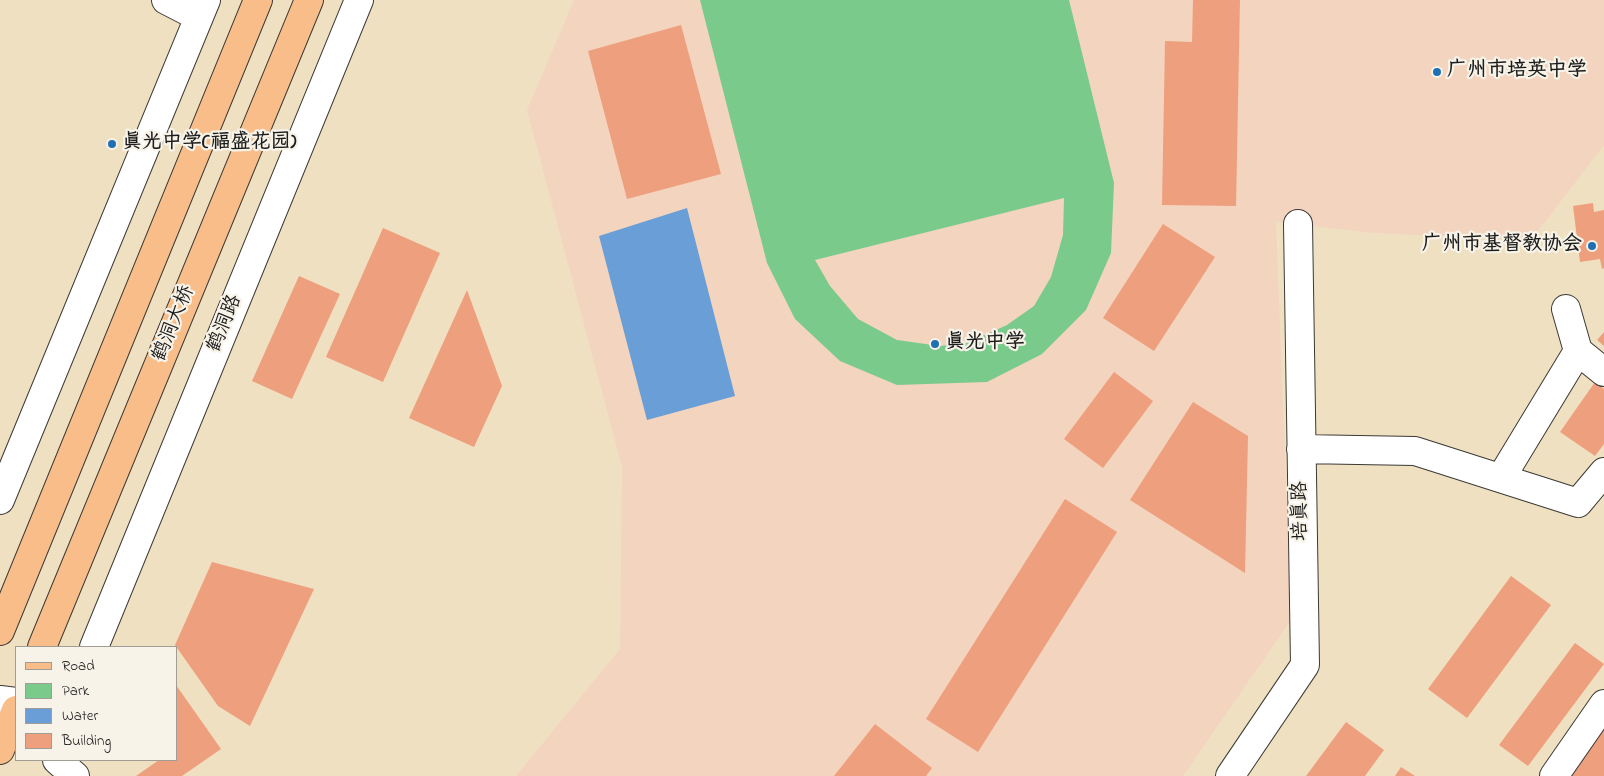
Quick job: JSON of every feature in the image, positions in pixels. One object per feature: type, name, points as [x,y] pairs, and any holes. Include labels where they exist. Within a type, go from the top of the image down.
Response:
[{"type":"main road","points":[[0,631],[258,0]]},
{"type":"main road","name":"鹤洞大桥","points":[[42,646],[309,0]]},
{"type":"main road","points":[[0,750],[15,712]]},
{"type":"street","points":[[0,500],[202,8],[166,0]]},
{"type":"street","name":"鹤洞路","points":[[94,646],[359,0]]},
{"type":"street","name":"培真路","points":[[1230,776],[1304,665],[1298,224]]},
{"type":"street","points":[[1566,309],[1578,351],[1604,372]]},
{"type":"street","points":[[1501,478],[1578,351]]},
{"type":"street","points":[[1301,449],[1415,451],[1578,503],[1604,472]]},
{"type":"street","points":[[0,700],[15,702]]},
{"type":"street","points":[[1554,776],[1604,704]]},
{"type":"street","points":[[42,776],[48,761]]},
{"type":"street","points":[[58,761],[75,776]]},
{"type":"shaded area","name":"真光中学","points":[[574,0],[1604,0],[1604,145],[1531,240],[1373,233],[1276,222],[1291,620],[1183,776],[516,776],[620,649],[622,467],[527,110]]},
{"type":"green space","points":[[700,0],[1069,0],[1114,183],[1111,253],[1086,310],[1042,354],[987,382],[897,385],[840,361],[795,319],[767,263]],"holes":[[[1064,198],[1063,235],[1051,277],[1034,306],[1007,325],[967,343],[940,346],[897,340],[858,319],[830,286],[815,260]]]},
{"type":"water","points":[[687,208],[735,396],[647,420],[599,236]]},
{"type":"building","points":[[1193,0],[1240,0],[1236,206],[1162,205],[1165,41],[1192,42]]},
{"type":"building","points":[[681,25],[721,174],[627,199],[588,51]]},
{"type":"building","points":[[1593,203],[1594,212],[1604,210],[1604,268],[1602,269],[1600,259],[1580,262],[1573,206]]},
{"type":"building","points":[[1163,224],[1215,257],[1154,351],[1103,318]]},
{"type":"building","points":[[383,228],[440,253],[383,382],[326,357]]},
{"type":"building","points":[[299,276],[340,294],[292,399],[252,381]]},
{"type":"building","points":[[467,290],[502,386],[474,447],[409,418]]},
{"type":"building","points":[[1604,332],[1604,346],[1597,340]]},
{"type":"building","points":[[1114,372],[1153,401],[1103,468],[1064,439]]},
{"type":"building","points":[[1595,382],[1604,389],[1604,444],[1595,456],[1560,432]]},
{"type":"building","points":[[1193,402],[1248,436],[1245,573],[1130,500]]},
{"type":"building","points":[[1065,499],[1117,532],[978,752],[926,719]]},
{"type":"building","points":[[212,562],[314,589],[250,726],[218,706],[178,649],[178,646],[175,645]]},
{"type":"building","points":[[1511,576],[1551,605],[1467,718],[1428,689]]},
{"type":"building","points":[[1575,643],[1604,664],[1528,766],[1499,745]]},
{"type":"building","points":[[178,688],[221,749],[182,776],[136,776],[158,761],[178,761]]},
{"type":"building","points":[[1604,718],[1604,776],[1561,776]]},
{"type":"building","points":[[1346,722],[1384,750],[1365,776],[1306,776]]},
{"type":"building","points":[[875,724],[932,768],[926,776],[834,776]]},
{"type":"building","points":[[1401,767],[1415,776],[1395,776]]},
{"type":"place","name":"广州市培英中学","points":[[1437,72]]},
{"type":"place","name":"真光中学(福盛花园)","points":[[112,144]]},
{"type":"place","name":"广州市基督教协会","points":[[1592,246]]},
{"type":"place","name":"真光中学","points":[[935,344]]}]
